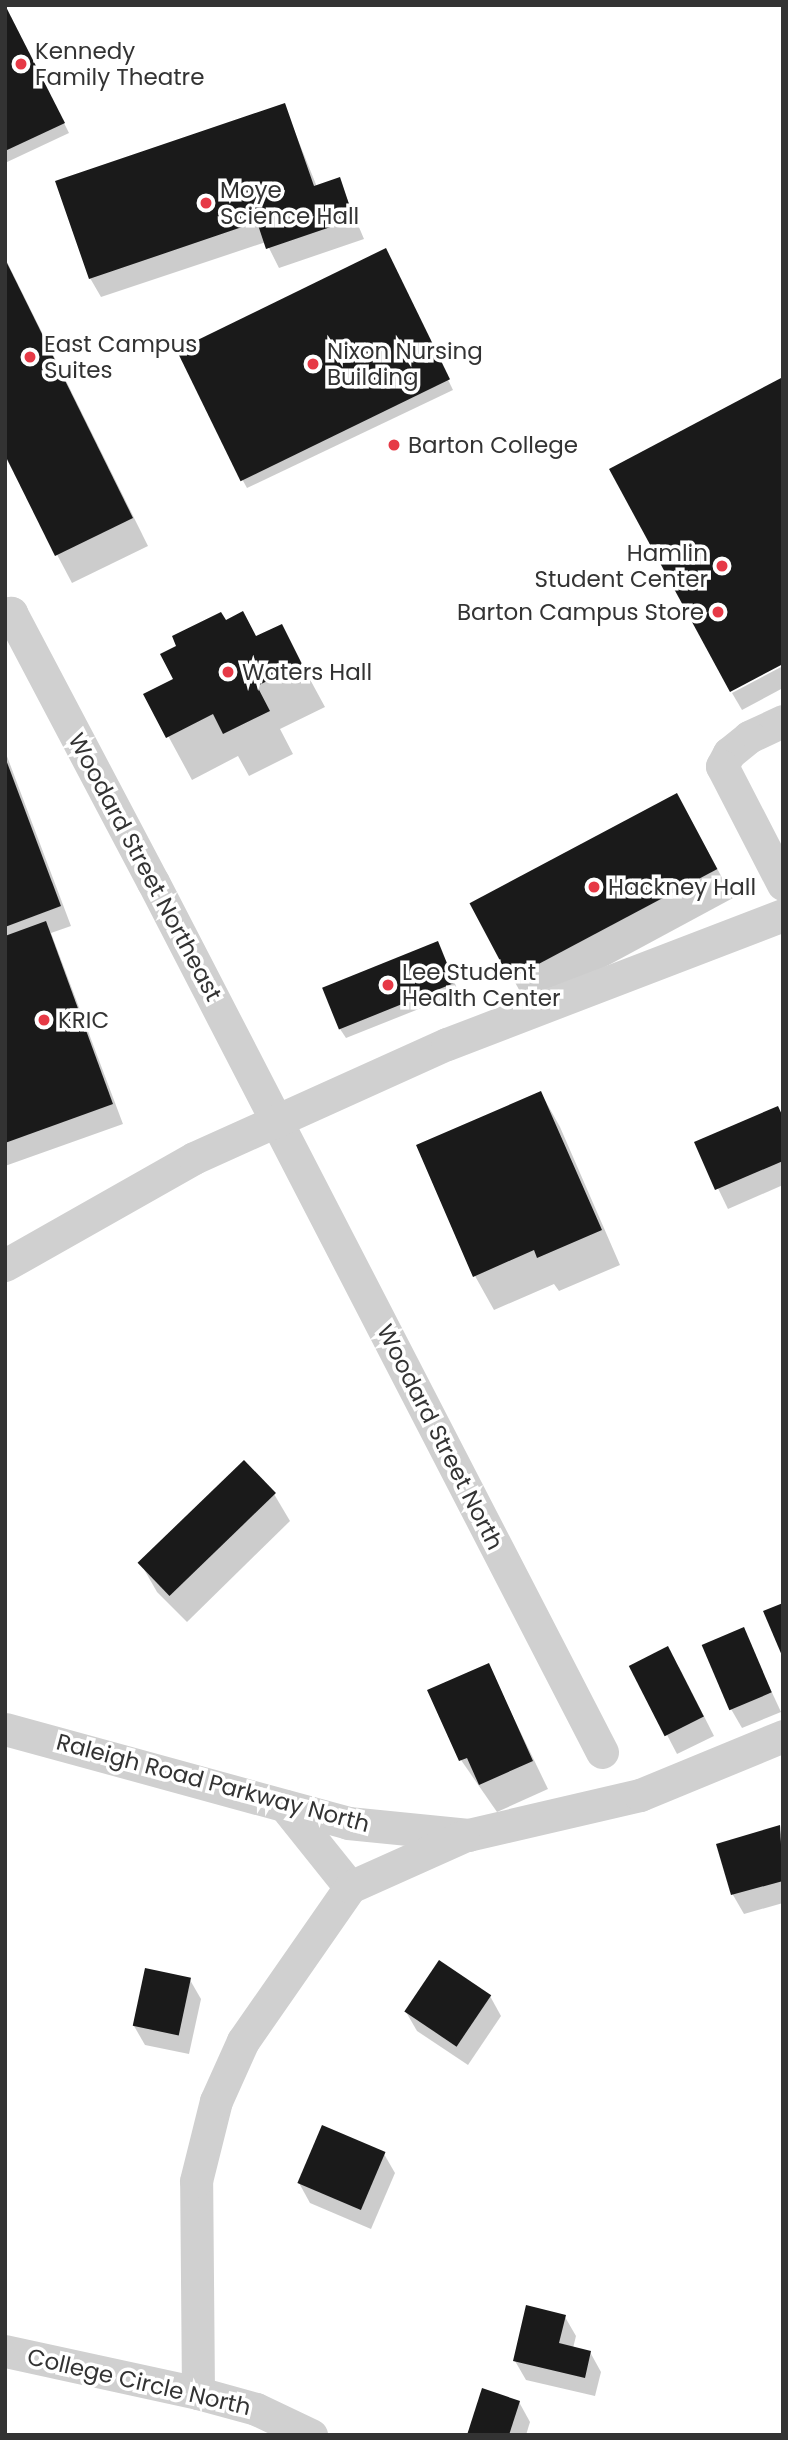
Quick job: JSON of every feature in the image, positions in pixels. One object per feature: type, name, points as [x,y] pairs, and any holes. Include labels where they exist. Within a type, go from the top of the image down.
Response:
[{"type":"street","name":"Woodard Street Northeast","points":[[8,615],[278,1121]]},
{"type":"street","points":[[783,721],[749,737],[729,753],[722,766],[783,884]]},
{"type":"street","points":[[5,1265],[194,1158],[447,1044],[783,915]]},
{"type":"street","name":"Woodard Street North","points":[[278,1121],[602,1752]]},
{"type":"street","name":"Raleigh Road Parkway North","points":[[5,1729],[196,1778],[348,1823],[468,1835],[640,1795],[783,1736]]},
{"type":"street","points":[[285,1806],[350,1887]]},
{"type":"street","points":[[198,2393],[193,2212],[195,2181],[216,2101],[243,2041],[350,1887],[468,1835]]},
{"type":"street","name":"College Circle North","points":[[5,2351],[198,2393],[256,2409],[311,2435]]},
{"type":"building","name":"Kennedy Family Theatre","points":[[5,5],[65,123],[5,151]]},
{"type":"building","name":"Moye Science Hall","points":[[285,103],[314,186],[340,177],[354,219],[266,249],[257,222],[89,279],[55,181]]},
{"type":"building","name":"Nixon Nursing Building","points":[[386,248],[450,379],[241,481],[177,350]]},
{"type":"building","name":"East Campus Suites","points":[[5,259],[133,518],[55,556],[5,455]]},
{"type":"building","name":"Hamlin Student Center","points":[[783,377],[783,664],[730,692],[609,469]]},
{"type":"building","name":"Waters Hall","points":[[243,611],[256,636],[282,624],[302,664],[257,686],[270,711],[223,734],[213,714],[166,738],[143,694],[173,679],[160,654],[176,646],[172,636],[221,612],[226,620]]},
{"type":"building","points":[[5,757],[61,906],[5,927]]},
{"type":"building","name":"Hackney Hall","points":[[677,793],[717,869],[510,979],[470,903]]},
{"type":"building","name":"KRIC","points":[[46,921],[113,1104],[5,1143],[5,936]]},
{"type":"building","name":"Lee Student Health Center","points":[[438,941],[455,983],[339,1030],[322,988]]},
{"type":"building","points":[[541,1091],[602,1230],[537,1258],[534,1250],[473,1277],[416,1145]]},
{"type":"building","points":[[778,1106],[783,1117],[783,1161],[715,1190],[694,1142]]},
{"type":"building","points":[[244,1460],[276,1493],[169,1596],[138,1563]]},
{"type":"building","points":[[783,1603],[783,1658],[763,1611]]},
{"type":"building","points":[[744,1627],[772,1692],[729,1710],[702,1645]]},
{"type":"building","points":[[668,1646],[704,1716],[665,1736],[629,1666]]},
{"type":"building","points":[[489,1663],[533,1761],[479,1785],[467,1758],[459,1761],[427,1690]]},
{"type":"building","points":[[780,1825],[783,1881],[731,1895],[716,1844]]},
{"type":"building","points":[[439,1960],[491,1995],[457,2047],[404,2011]]},
{"type":"building","points":[[145,1968],[191,1978],[179,2035],[133,2026]]},
{"type":"building","points":[[322,2125],[386,2152],[361,2210],[297,2183]]},
{"type":"building","points":[[526,2305],[566,2315],[559,2343],[591,2351],[585,2378],[513,2361]]},
{"type":"building","points":[[482,2388],[520,2401],[509,2435],[467,2435]]},
{"type":"place","name":"Kennedy Family Theatre","points":[[21,64]]},
{"type":"place","name":"Moye Science Hall","points":[[206,203]]},
{"type":"place","name":"East Campus Suites","points":[[30,357]]},
{"type":"place","name":"Nixon Nursing Building","points":[[313,364]]},
{"type":"place","name":"Barton College","points":[[394,445]]},
{"type":"place","name":"Hamlin Student Center","points":[[722,566]]},
{"type":"place","name":"Barton Campus Store","points":[[718,612]]},
{"type":"place","name":"Waters Hall","points":[[228,672]]},
{"type":"place","name":"Hackney Hall","points":[[594,887]]},
{"type":"place","name":"Lee Student Health Center","points":[[388,985]]},
{"type":"place","name":"KRIC","points":[[44,1020]]}]
